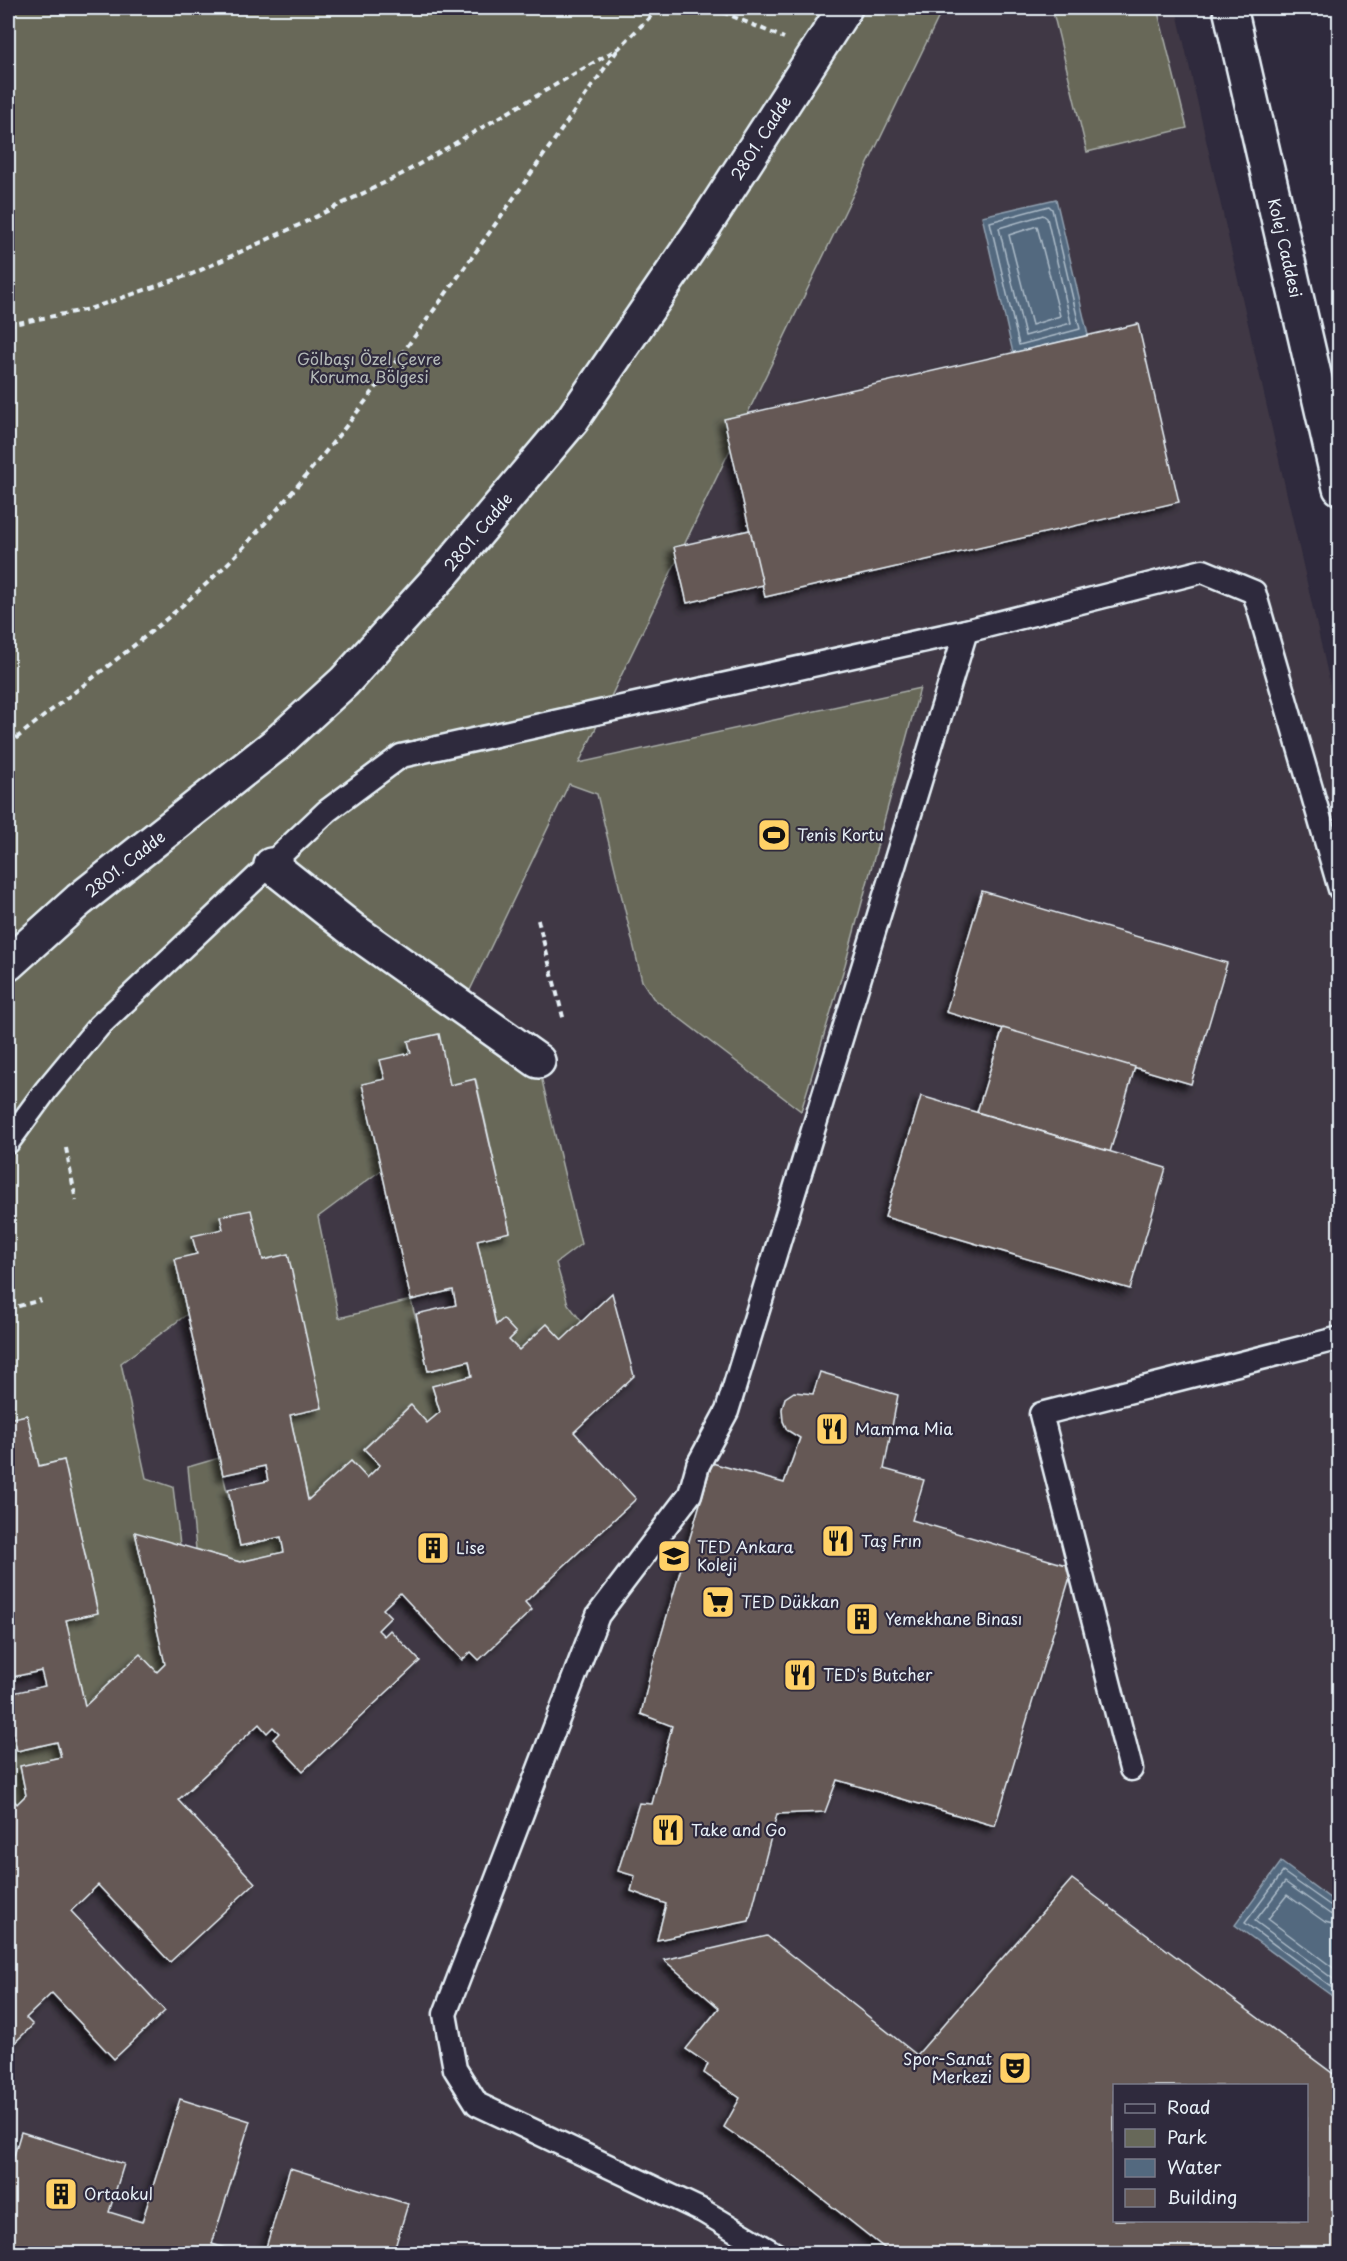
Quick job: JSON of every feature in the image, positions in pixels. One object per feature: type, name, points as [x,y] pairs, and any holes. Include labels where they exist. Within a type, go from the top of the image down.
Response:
[{"type":"street","name":"2801. Cadde","points":[[8,964],[79,900],[275,745],[344,682],[445,571],[572,420],[705,225],[845,8]]},
{"type":"street","name":"Kolej Caddesi","points":[[1230,8],[1340,488]]},
{"type":"street","points":[[271,865],[353,930],[538,1061]]},
{"type":"lane","points":[[8,1142],[46,1090],[99,1026],[327,811],[401,756],[966,631],[1203,571],[1254,592],[1340,889]]},
{"type":"lane","points":[[775,2253],[703,2211],[477,2104],[455,2068],[445,2014],[598,1615],[690,1494],[698,1465],[727,1411],[966,631]]},
{"type":"lane","points":[[1131,1769],[1041,1414],[1340,1338]]},
{"type":"path","points":[[8,745],[156,627],[249,540],[365,402],[620,48],[659,8]]},
{"type":"path","points":[[713,8],[816,52]]},
{"type":"path","points":[[8,325],[90,309],[169,282],[299,225],[402,174],[620,48]]},
{"type":"path","points":[[538,920],[564,1022]]},
{"type":"path","points":[[66,1148],[76,1201]]},
{"type":"path","points":[[8,1309],[41,1300]]},
{"type":"shaded area","name":"TED Ankara Koleji","points":[[908,8],[1176,8],[1339,723],[1339,2253],[8,2254],[8,1026]]},
{"type":"green space","name":"Gölbaşı Özel Çevre Koruma Bölgesi","points":[[8,8],[943,8],[579,763],[920,688],[845,965],[801,1111],[653,998],[642,981],[597,794],[569,784],[459,1013],[540,1072],[581,1244],[556,1263],[568,1304],[585,1326],[562,1340],[547,1324],[519,1350],[509,1340],[516,1333],[496,1325],[477,1240],[510,1232],[476,1080],[450,1085],[384,1168],[318,1217],[339,1318],[411,1300],[428,1370],[469,1361],[472,1376],[432,1386],[440,1412],[427,1423],[410,1405],[364,1448],[380,1465],[367,1478],[351,1461],[308,1500],[290,1415],[322,1408],[262,1259],[121,1363],[146,1478],[173,1487],[180,1545],[135,1533],[165,1664],[157,1672],[140,1655],[85,1706],[66,1620],[98,1612],[64,1460],[39,1466],[31,1431],[8,1448]]},
{"type":"green space","points":[[1052,8],[1157,8],[1187,128],[1087,152]]},
{"type":"green space","points":[[219,1458],[240,1546],[281,1537],[284,1552],[240,1562],[196,1549],[188,1467]]},
{"type":"green space","points":[[8,1710],[17,1751],[57,1742],[61,1757],[20,1766],[26,1795],[17,1804],[8,1794]]},
{"type":"water","points":[[1056,199],[1088,335],[1013,353],[982,216]]},
{"type":"water","points":[[1281,1862],[1339,1905],[1339,2001],[1235,1925]]},
{"type":"building","points":[[1138,324],[1179,502],[765,597],[724,419]]},
{"type":"building","points":[[750,530],[763,585],[687,603],[674,547]]},
{"type":"building","points":[[982,891],[1227,963],[1191,1084],[946,1012]]},
{"type":"building","points":[[1003,1028],[1135,1067],[1110,1152],[977,1112]]},
{"type":"building","name":"Lise","points":[[439,1034],[450,1085],[475,1079],[510,1232],[477,1240],[496,1325],[503,1319],[516,1333],[509,1340],[519,1350],[547,1324],[562,1340],[612,1293],[634,1376],[574,1432],[636,1499],[525,1602],[532,1610],[479,1660],[471,1652],[462,1660],[400,1593],[383,1609],[391,1617],[378,1630],[384,1636],[390,1630],[420,1661],[303,1771],[273,1739],[279,1733],[273,1727],[267,1733],[259,1724],[178,1800],[255,1883],[170,1962],[98,1885],[71,1911],[165,2011],[114,2059],[52,1993],[26,2018],[33,2025],[8,2049],[8,1794],[17,1804],[26,1795],[20,1766],[61,1757],[57,1742],[17,1751],[8,1710],[8,1694],[45,1686],[41,1671],[8,1678],[8,1419],[27,1415],[39,1466],[64,1460],[98,1613],[66,1620],[85,1706],[140,1654],[157,1672],[165,1664],[135,1532],[240,1562],[284,1552],[281,1537],[240,1546],[228,1489],[268,1481],[265,1466],[223,1475],[175,1259],[197,1254],[192,1236],[223,1229],[220,1216],[251,1210],[263,1260],[288,1254],[322,1408],[290,1415],[308,1500],[351,1461],[367,1478],[380,1465],[364,1449],[411,1405],[427,1423],[440,1412],[432,1386],[472,1376],[469,1361],[428,1371],[416,1314],[456,1305],[453,1290],[411,1300],[362,1084],[385,1079],[380,1060],[411,1053],[408,1041]]},
{"type":"building","points":[[921,1096],[1166,1168],[1130,1289],[885,1217]]},
{"type":"building","name":"Yemekhane Binası","points":[[820,1372],[898,1395],[884,1469],[924,1480],[912,1520],[1073,1567],[995,1826],[837,1780],[825,1812],[777,1814],[749,1921],[657,1940],[666,1904],[631,1891],[635,1876],[618,1871],[639,1803],[652,1804],[672,1726],[641,1714],[651,1670],[712,1463],[784,1483],[800,1438],[787,1430],[783,1421],[782,1409],[785,1398],[794,1392],[813,1394]]},
{"type":"building","name":"Spor-Sanat Merkezi","points":[[1072,1879],[1340,2079],[1340,2254],[892,2254],[786,2170],[724,2127],[740,2098],[704,2073],[708,2064],[686,2049],[719,2008],[664,1960],[767,1936],[917,2055]]},
{"type":"building","name":"Ortaokul","points":[[180,2099],[250,2121],[212,2244],[245,2254],[8,2254],[8,2176],[21,2132],[124,2164],[109,2212],[142,2222]]},
{"type":"building","points":[[290,2168],[408,2204],[393,2254],[264,2254]]},
{"type":"place","name":"Tenis Kortu","points":[[774,835]]},
{"type":"place","name":"Mamma Mia","points":[[832,1429]]},
{"type":"place","name":"Taş Frın","points":[[838,1541]]},
{"type":"place","name":"Lise","points":[[433,1548]]},
{"type":"place","name":"TED Ankara Koleji","points":[[674,1556]]},
{"type":"place","name":"TED Dükkan","points":[[718,1602]]},
{"type":"place","name":"Yemekhane Binası","points":[[862,1619]]},
{"type":"place","name":"TED's Butcher","points":[[800,1675]]},
{"type":"place","name":"Take and Go","points":[[668,1830]]},
{"type":"place","name":"Spor-Sanat Merkezi","points":[[1015,2068]]},
{"type":"place","name":"Ortaokul","points":[[61,2194]]}]
